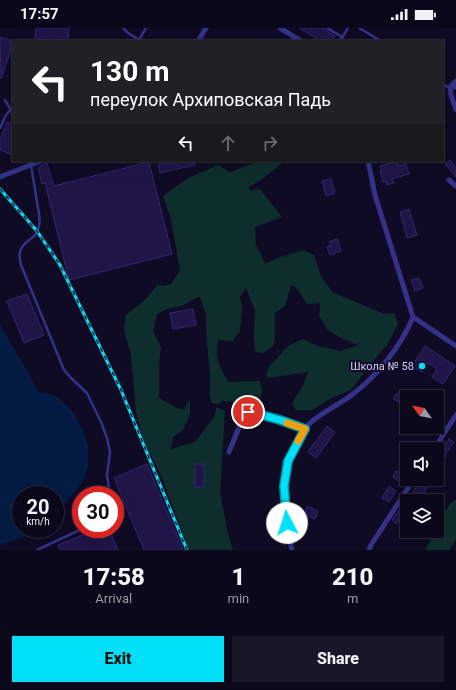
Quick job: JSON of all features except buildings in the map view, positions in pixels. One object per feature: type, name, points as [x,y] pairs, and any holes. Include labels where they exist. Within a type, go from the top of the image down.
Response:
[{"type":"street","points":[[199,40],[206,28]]},
{"type":"street","points":[[280,28],[299,40]]},
{"type":"street","points":[[456,80],[450,87],[456,110]]},
{"type":"street","points":[[450,87],[456,87]]},
{"type":"street","points":[[368,162],[375,195],[413,317],[456,346]]},
{"type":"street","points":[[0,177],[29,164]]},
{"type":"street","points":[[449,180],[456,186]]},
{"type":"street","points":[[292,550],[288,535],[284,486],[288,461],[305,429],[316,418],[354,394],[373,376],[393,353],[413,317]]},
{"type":"street","points":[[229,452],[245,413],[248,412],[280,420],[305,429]]},
{"type":"street","points":[[439,442],[456,415]]},
{"type":"street","points":[[369,550],[409,486]]},
{"type":"lane","points":[[123,28],[139,40]]},
{"type":"lane","points":[[140,40],[146,28]]},
{"type":"lane","points":[[326,28],[342,37]]},
{"type":"lane","points":[[340,40],[348,28]]},
{"type":"lane","points":[[359,28],[379,40]]},
{"type":"lane","points":[[444,85],[450,87]]},
{"type":"lane","points":[[0,128],[6,113],[12,111],[5,100]]},
{"type":"lane","points":[[29,164],[40,218],[39,227],[35,235],[24,244],[20,250],[19,257],[64,370],[87,394],[101,422],[110,452],[107,475],[109,486]]},
{"type":"lane","points":[[37,550],[72,534]]},
{"type":"green space","points":[[257,162],[284,162],[261,180],[248,187],[251,191],[260,189],[282,217],[255,227],[256,246],[265,264],[303,250],[314,255],[321,276],[332,292],[384,314],[394,313],[398,324],[387,345],[352,389],[330,399],[312,410],[296,410],[292,403],[302,387],[308,372],[269,378],[266,376],[269,367],[288,346],[303,339],[318,346],[341,351],[358,345],[343,339],[328,330],[319,316],[320,303],[307,304],[296,287],[291,285],[285,306],[275,313],[275,339],[273,346],[262,353],[255,351],[255,310],[246,288],[240,297],[242,309],[240,331],[233,341],[218,340],[217,352],[220,367],[229,382],[260,382],[262,390],[259,407],[251,411],[232,402],[222,401],[219,404],[212,403],[210,397],[206,316],[200,297],[182,306],[167,309],[157,314],[153,331],[161,348],[159,364],[159,398],[184,410],[190,399],[190,414],[183,430],[173,437],[171,449],[195,442],[215,416],[216,407],[225,411],[220,492],[228,534],[233,550],[189,550],[160,473],[144,442],[136,412],[131,355],[124,330],[126,315],[145,300],[157,285],[163,286],[171,284],[180,270],[171,219],[163,196],[188,178],[218,165],[230,172]]},
{"type":"green space","points":[[456,499],[456,540],[449,550],[425,550],[432,538],[444,538],[444,515],[449,505]]},
{"type":"water","points":[[0,324],[37,389],[41,392],[56,396],[74,413],[83,431],[88,446],[88,465],[82,483],[80,486],[72,486],[72,495],[64,505],[64,486],[12,486],[12,538],[20,538],[0,545]]},
{"type":"railway","points":[[0,189],[37,231],[60,265],[121,390],[187,550]]},
{"type":"slow traffic","points":[[287,423],[305,429],[298,441]]},
{"type":"place","name":"Школа № 58","points":[[422,366]]},
{"type":"route","points":[[248,412],[280,420],[305,429],[288,461],[284,486],[287,523]]}]
